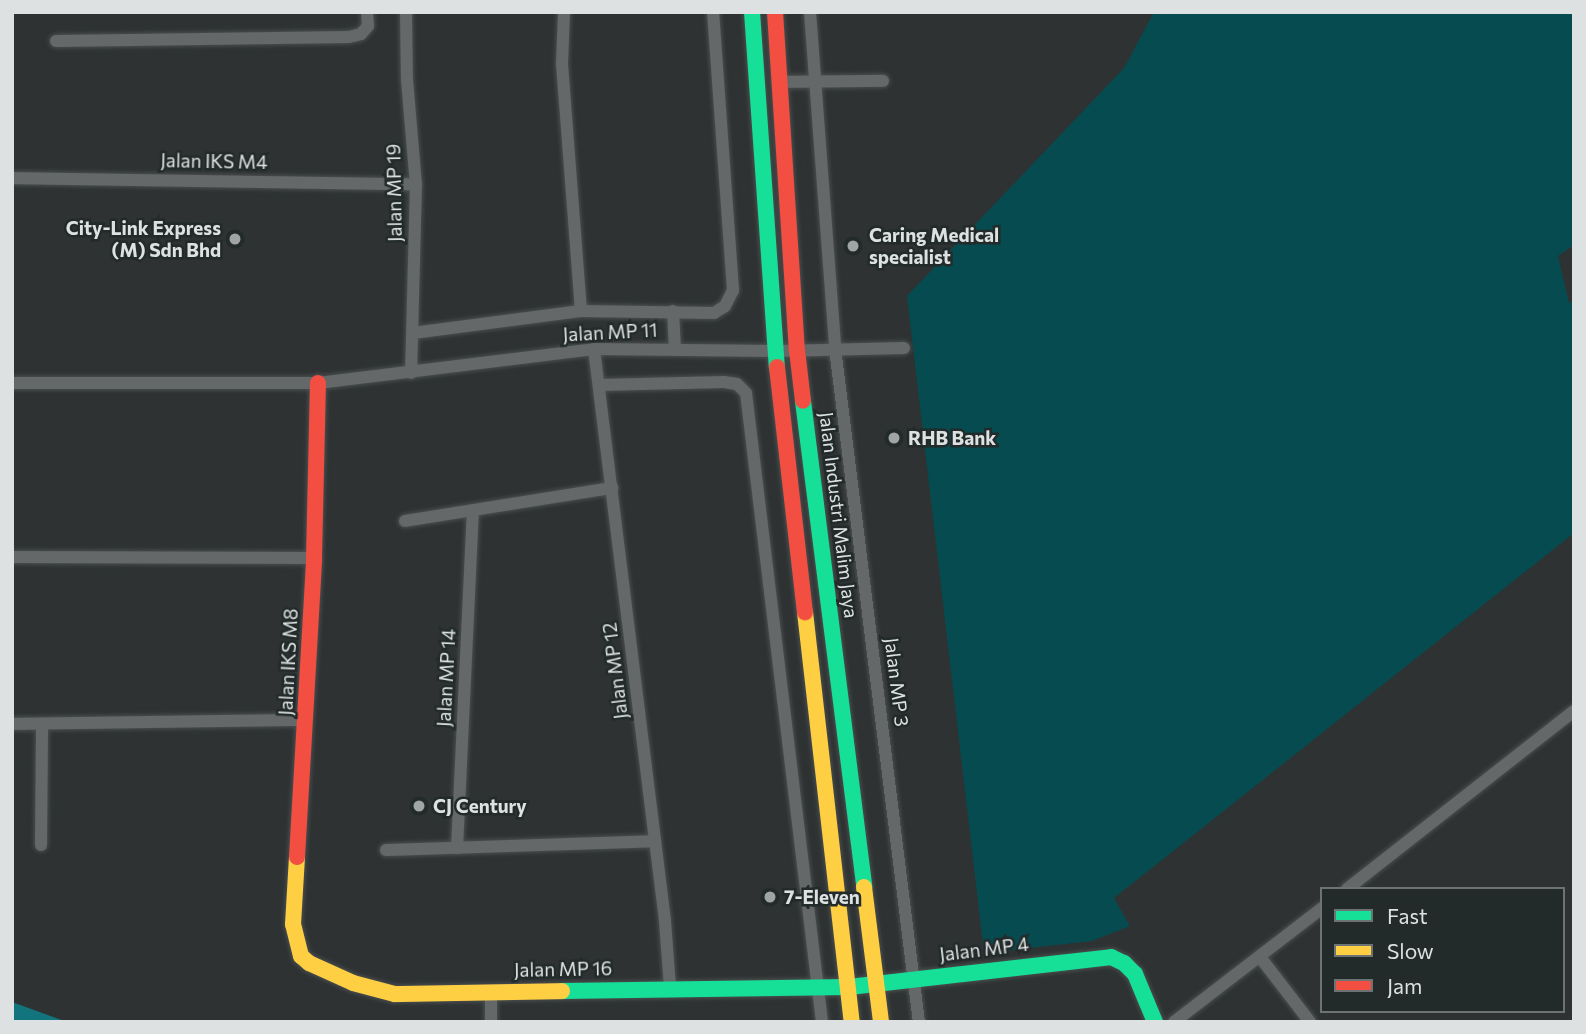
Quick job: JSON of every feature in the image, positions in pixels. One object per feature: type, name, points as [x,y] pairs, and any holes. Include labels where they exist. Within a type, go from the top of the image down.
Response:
[{"type":"main road","points":[[752,12],[773,284],[775,351],[852,1022]]},
{"type":"main road","name":"Jalan Industri Malim Jaya","points":[[775,12],[797,349],[881,1022]]},
{"type":"main road","name":"Jalan IKS M8","points":[[295,942],[294,881],[314,558],[318,383]]},
{"type":"main road","name":"Jalan MP 16","points":[[295,942],[301,956],[309,963],[380,992],[849,987]]},
{"type":"main road","name":"Jalan MP 4","points":[[849,987],[1111,957],[1124,962],[1135,974],[1154,1022]]},
{"type":"street","points":[[55,41],[349,37],[360,34],[368,26],[368,12]]},
{"type":"street","name":"Jalan MP 19","points":[[406,12],[407,80],[416,184],[411,373]]},
{"type":"street","points":[[564,12],[562,64],[581,311]]},
{"type":"street","points":[[413,333],[581,311],[714,313],[731,300],[733,290],[713,12]]},
{"type":"street","name":"Jalan MP 3","points":[[810,12],[835,348],[919,1022]]},
{"type":"street","points":[[779,82],[883,81]]},
{"type":"street","name":"Jalan IKS M4","points":[[12,178],[416,184]]},
{"type":"street","points":[[673,311],[675,348]]},
{"type":"street","name":"Jalan MP 11","points":[[12,383],[318,383],[594,349],[775,351],[904,348]]},
{"type":"street","name":"Jalan MP 12","points":[[594,349],[655,841],[670,988]]},
{"type":"street","points":[[599,385],[724,382],[737,384],[746,393],[822,1022]]},
{"type":"street","points":[[405,521],[612,488]]},
{"type":"street","name":"Jalan MP 14","points":[[457,848],[473,510]]},
{"type":"street","points":[[12,557],[314,558]]},
{"type":"street","points":[[1350,887],[1574,711]]},
{"type":"street","points":[[12,724],[305,720]]},
{"type":"street","points":[[41,845],[42,724]]},
{"type":"street","points":[[386,850],[655,841]]},
{"type":"street","points":[[1178,1021],[1320,910]]},
{"type":"street","points":[[1260,957],[1310,1022]]},
{"type":"street","points":[[491,991],[491,1022]]},
{"type":"shaded area","points":[[1154,12],[1574,12],[1574,245],[1558,256],[1569,303],[1574,301],[1574,533],[1114,898],[1130,926],[1092,941],[984,953],[907,296],[1124,68]]},
{"type":"shaded area","points":[[12,1002],[67,1022],[12,1022]]},
{"type":"traffic: fast","points":[[752,12],[777,367]]},
{"type":"traffic: fast","points":[[803,401],[864,887]]},
{"type":"traffic: fast","points":[[562,991],[849,987],[1111,957],[1124,963],[1135,974],[1155,1022]]},
{"type":"traffic: slow","points":[[805,612],[852,1022]]},
{"type":"traffic: slow","points":[[297,857],[293,924],[301,956],[309,963],[353,983],[395,994],[562,991]]},
{"type":"traffic: slow","points":[[864,887],[881,1022]]},
{"type":"traffic: jam","points":[[775,12],[797,350],[803,401]]},
{"type":"traffic: jam","points":[[777,367],[805,612]]},
{"type":"traffic: jam","points":[[297,857],[314,558],[318,383]]},
{"type":"place","name":"City-Link Express (M) Sdn Bhd","points":[[235,239]]},
{"type":"place","name":"Caring Medical specialist","points":[[853,246]]},
{"type":"place","name":"RHB Bank","points":[[894,438]]},
{"type":"place","name":"CJ Century","points":[[419,806]]},
{"type":"place","name":"7-Eleven","points":[[770,897]]}]
